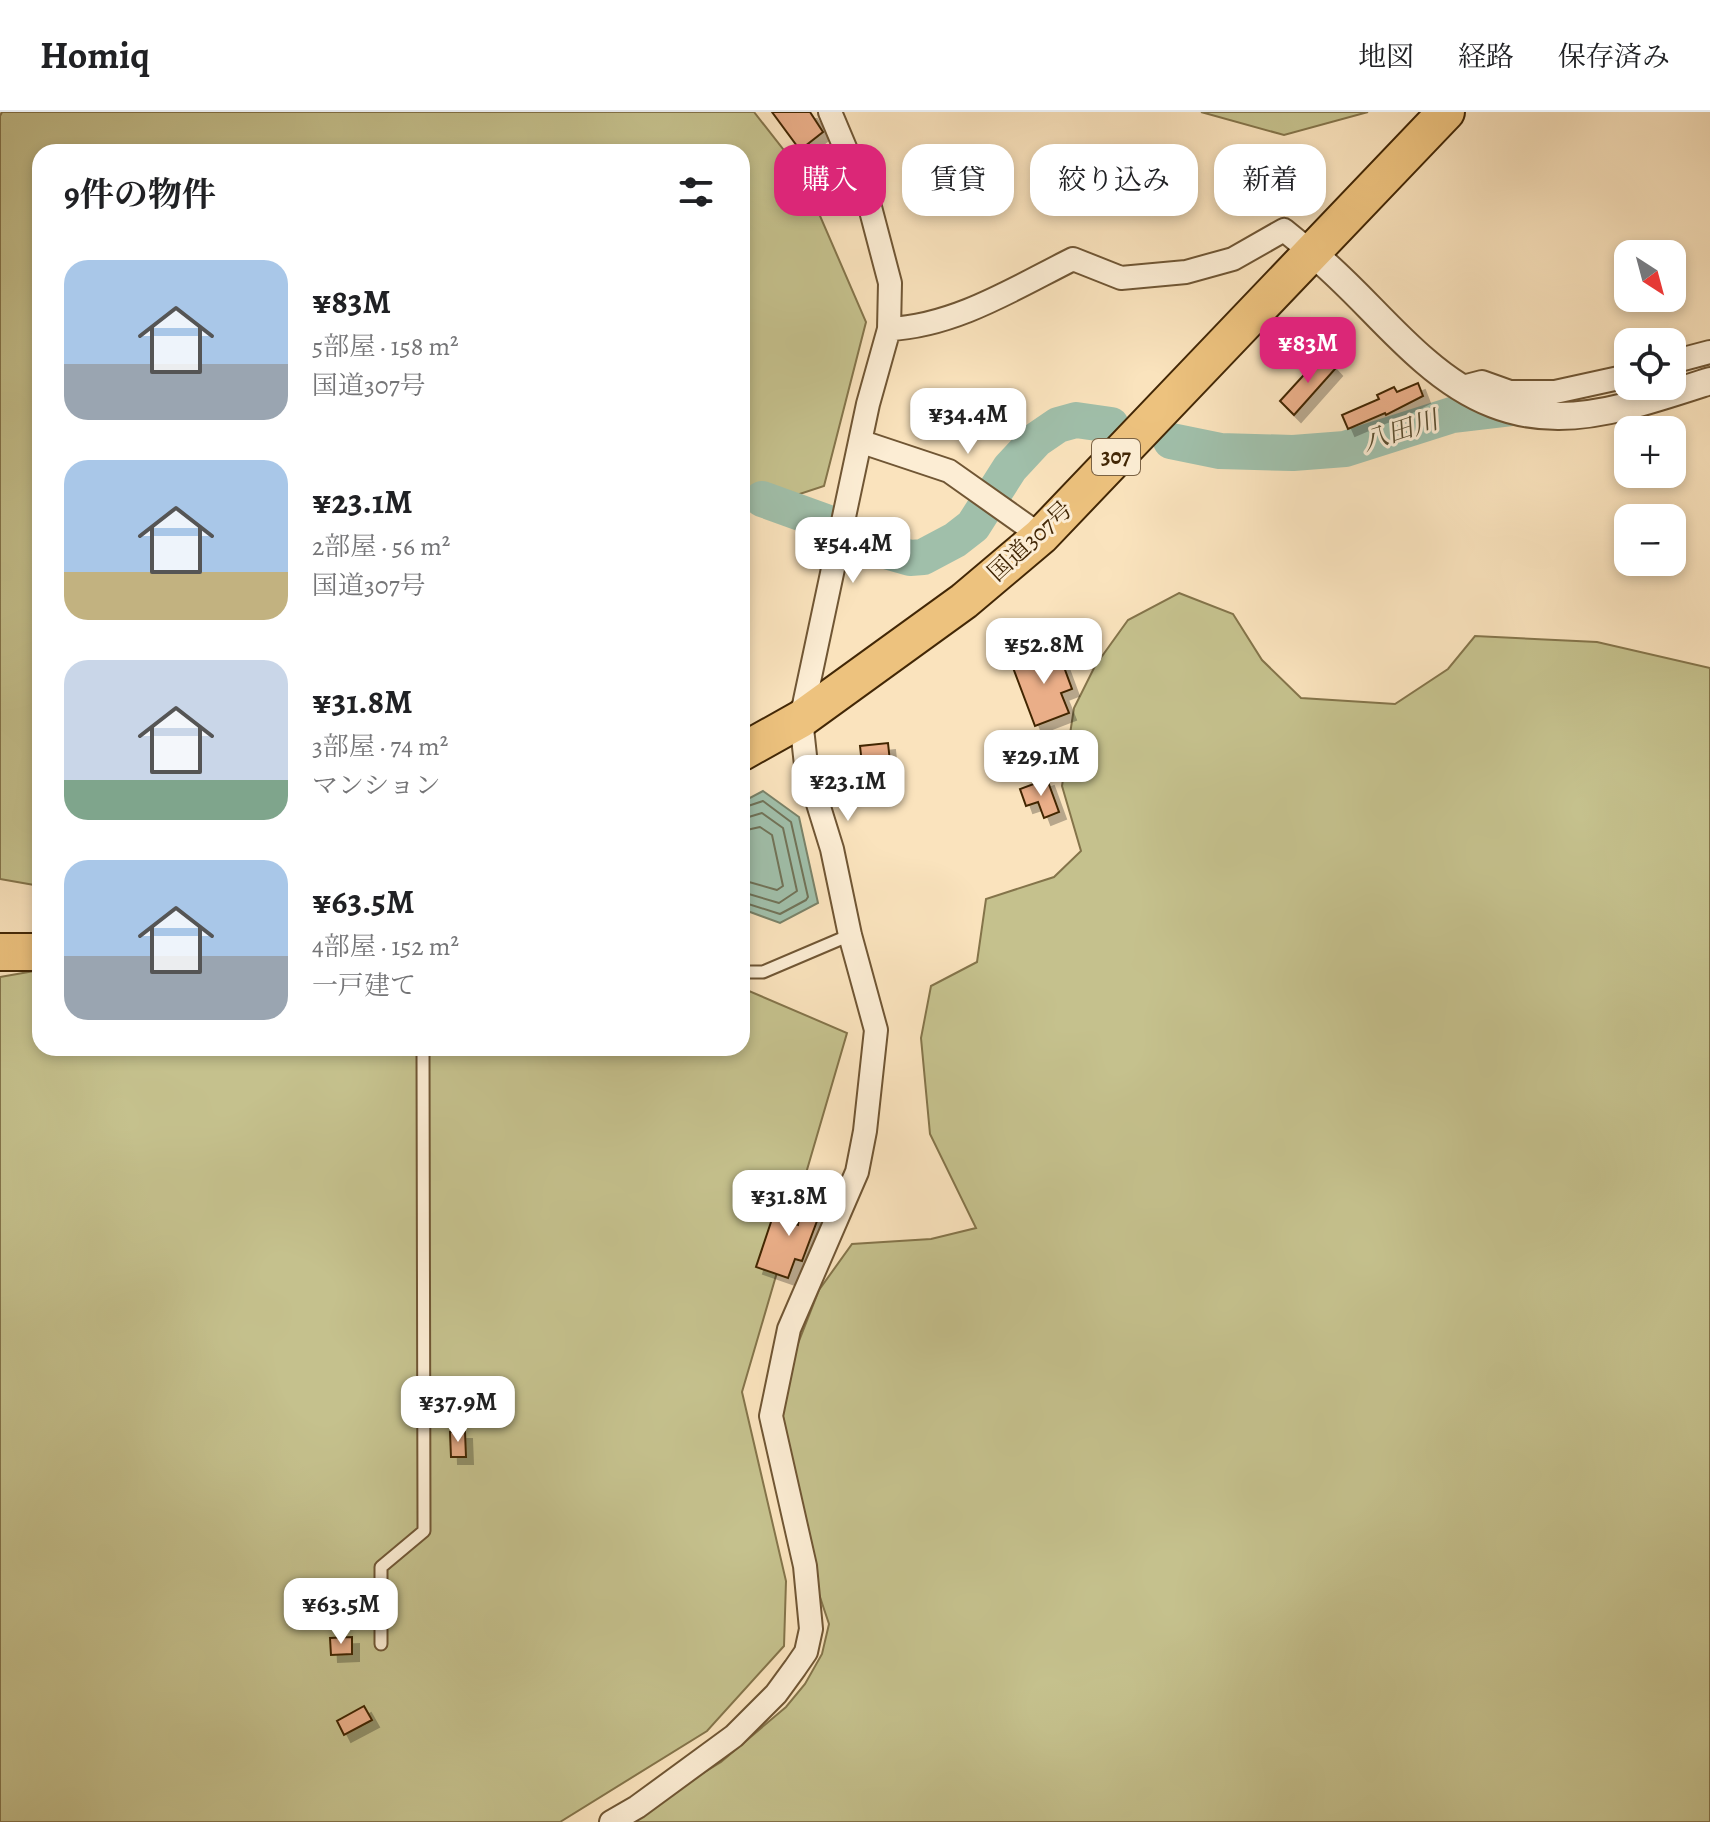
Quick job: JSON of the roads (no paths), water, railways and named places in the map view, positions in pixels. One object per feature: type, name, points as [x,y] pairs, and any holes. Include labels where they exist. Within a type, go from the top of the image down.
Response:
[{"type":"highway","name":"国道307号","points":[[750,748],[801,719],[964,601],[1041,536],[1446,112]]},
{"type":"highway","points":[[0,952],[32,952]]},
{"type":"street","points":[[611,1822],[637,1807],[734,1736],[776,1694],[806,1652],[811,1629],[805,1566],[771,1416],[789,1329],[857,1172],[865,1131],[876,1030],[850,935],[832,849],[806,765],[801,719],[868,404],[889,329],[890,283],[870,207],[830,112]]},
{"type":"street","points":[[889,329],[911,328],[961,314],[1073,259],[1121,278],[1186,272],[1233,259],[1284,230],[1335,271],[1424,361],[1459,388],[1488,404],[1524,415],[1560,418],[1596,413],[1710,381]]},
{"type":"street","points":[[1686,358],[1710,352]]},
{"type":"street","points":[[1459,388],[1482,382],[1510,392],[1555,392],[1614,379]]},
{"type":"street","points":[[862,442],[949,471],[1041,536]]},
{"type":"lane","points":[[750,972],[763,972],[850,935]]},
{"type":"lane","points":[[381,1644],[381,1567],[424,1531],[423,1056]]},
{"type":"water","points":[[763,791],[799,817],[818,903],[780,923],[750,912],[750,798]]},
{"type":"waterway","name":"八田川","points":[[1171,441],[1220,451],[1293,453],[1345,449],[1452,415],[1530,406]]},
{"type":"waterway","name":"八田川","points":[[762,499],[834,525],[882,550],[910,558],[923,557],[955,540],[973,526],[1010,468],[1036,440],[1058,425],[1076,420],[1111,425]]}]
